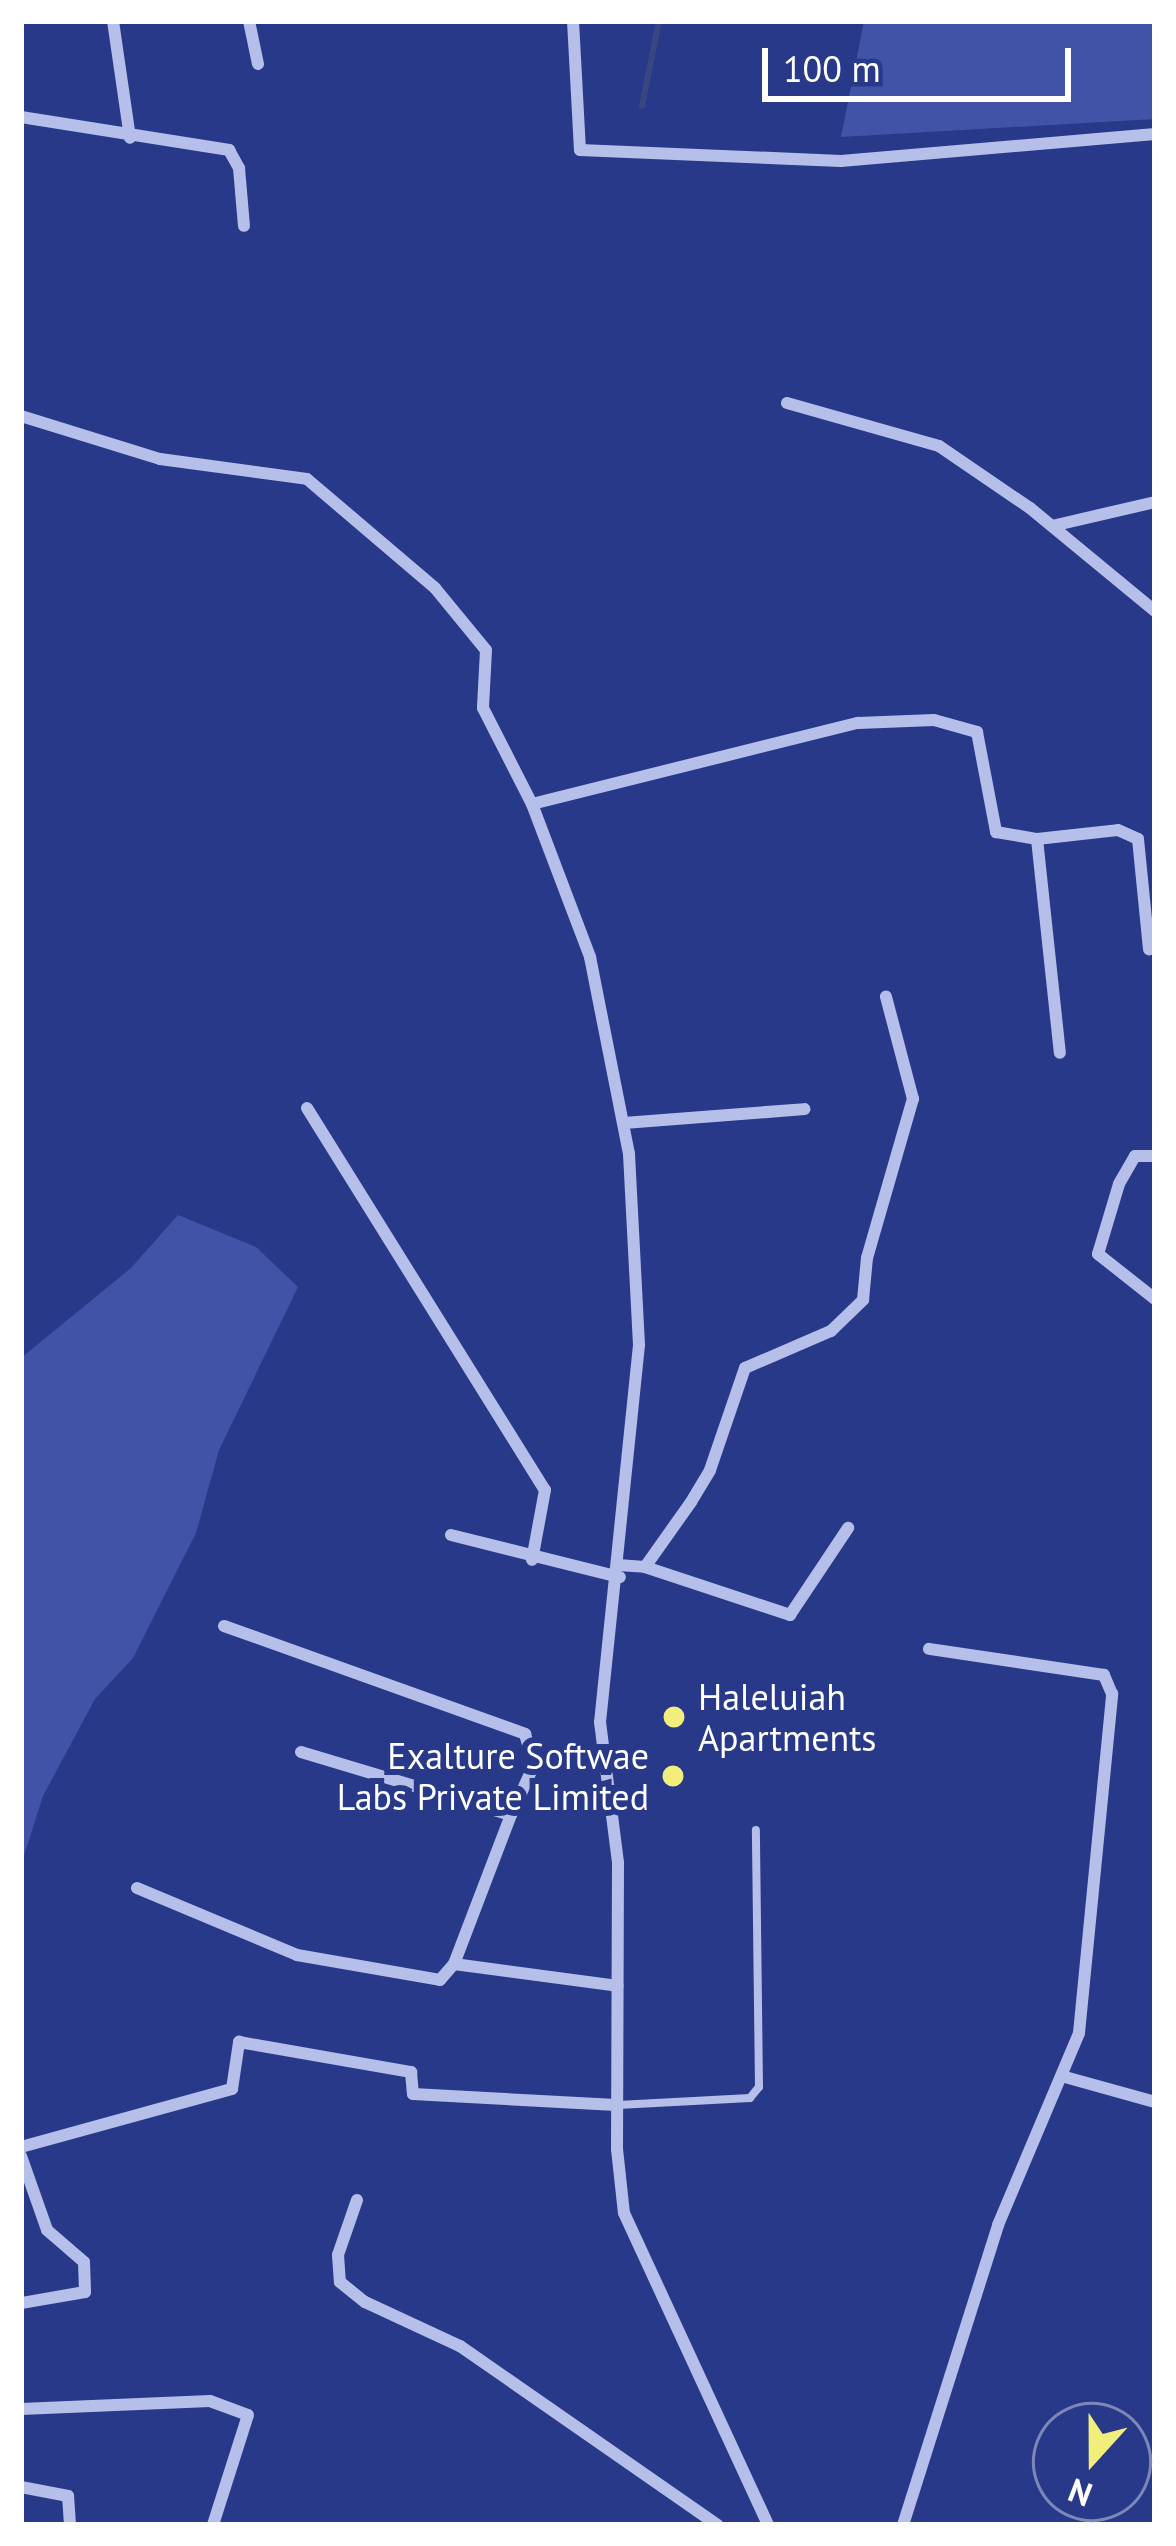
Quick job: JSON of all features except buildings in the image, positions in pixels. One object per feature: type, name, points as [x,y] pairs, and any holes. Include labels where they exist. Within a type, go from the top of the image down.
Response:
[{"type":"street","points":[[113,21],[130,138]]},
{"type":"street","points":[[249,21],[258,64]]},
{"type":"street","points":[[573,21],[580,150],[841,161],[1155,134]]},
{"type":"street","points":[[21,117],[130,138],[229,149],[239,168],[244,226]]},
{"type":"street","points":[[787,403],[939,446],[1052,526],[1155,611]]},
{"type":"street","points":[[21,416],[160,459],[307,479],[435,588],[487,650],[483,708],[532,804],[590,957],[624,1124],[639,1345],[600,1722],[618,1863],[616,2105],[624,2213],[768,2525]]},
{"type":"street","points":[[1052,526],[1155,502]]},
{"type":"street","points":[[532,804],[858,722],[934,720],[977,732],[996,832],[1037,838],[1118,830],[1138,839],[1149,950]]},
{"type":"street","points":[[1037,838],[1060,1053]]},
{"type":"street","points":[[645,1567],[710,1470],[745,1367],[831,1331],[863,1300],[867,1258],[913,1099],[886,997]]},
{"type":"street","points":[[307,1108],[544,1490],[532,1561]]},
{"type":"street","points":[[624,1124],[804,1109]]},
{"type":"street","points":[[1155,1156],[1136,1156],[1119,1184],[1098,1254],[1155,1299]]},
{"type":"street","points":[[451,1535],[532,1561],[619,1571],[645,1567],[790,1615],[848,1528]]},
{"type":"street","points":[[137,1888],[297,1955],[440,1980],[454,1964],[534,1765],[525,1734],[224,1626]]},
{"type":"street","points":[[903,2525],[998,2224],[1049,2097],[1065,2077],[1079,2033],[1112,1694],[1104,1675],[929,1649]]},
{"type":"street","points":[[302,1752],[511,1815]]},
{"type":"street","points":[[534,1765],[604,1763]]},
{"type":"street","points":[[454,1964],[618,1986]]},
{"type":"street","points":[[21,2303],[85,2292],[84,2262],[46,2230],[21,2151],[232,2089],[239,2042],[411,2072],[413,2094],[616,2105]]},
{"type":"street","points":[[1065,2077],[1155,2102]]},
{"type":"street","points":[[357,2200],[338,2255],[340,2282],[364,2302],[460,2346],[718,2525]]},
{"type":"street","points":[[21,2409],[210,2401],[248,2415],[213,2525]]},
{"type":"street","points":[[21,2487],[68,2496],[70,2525]]},
{"type":"lane","points":[[616,2105],[750,2098],[759,2086],[756,1830]]},
{"type":"shaded area","points":[[864,21],[1155,21],[1155,119],[841,137]]},
{"type":"shaded area","points":[[178,1215],[256,1247],[298,1287],[219,1450],[196,1533],[133,1658],[95,1699],[43,1796],[21,1865],[21,1358],[131,1268]]},
{"type":"waterway","points":[[642,106],[659,21]]},
{"type":"place","name":"Haleluiah Apartments","points":[[674,1717]]},
{"type":"place","name":"Exalture Softwae Labs Private Limited","points":[[673,1776]]}]
